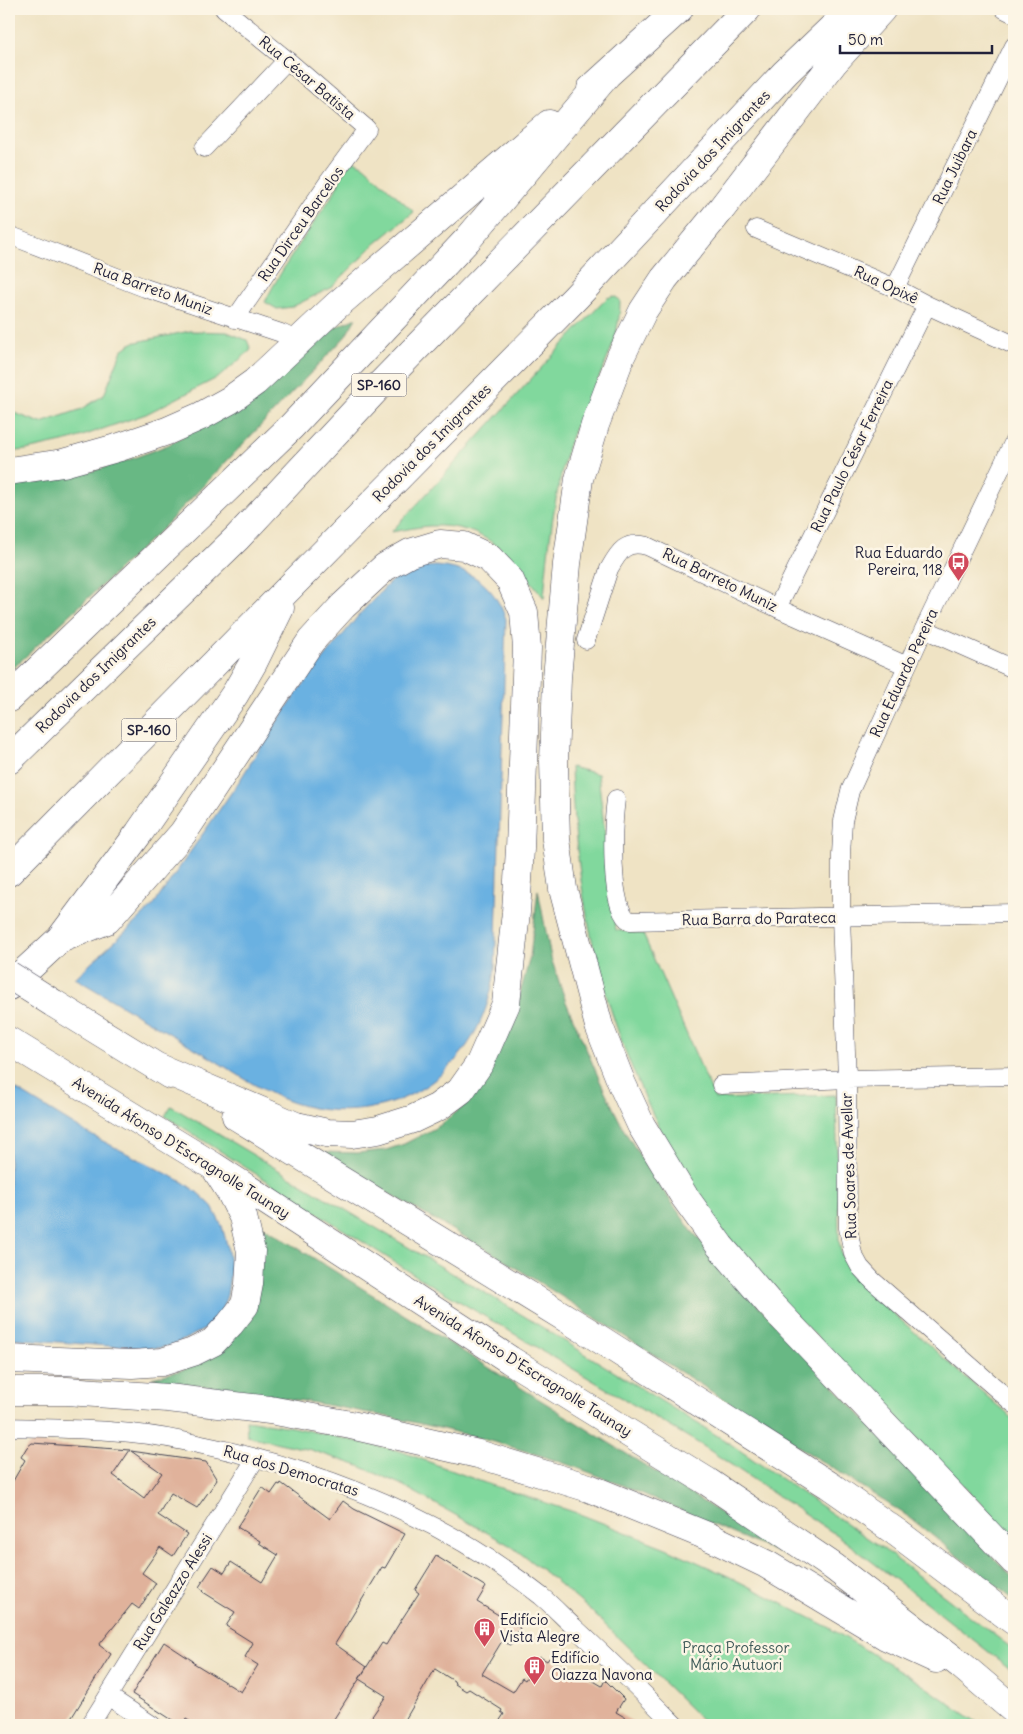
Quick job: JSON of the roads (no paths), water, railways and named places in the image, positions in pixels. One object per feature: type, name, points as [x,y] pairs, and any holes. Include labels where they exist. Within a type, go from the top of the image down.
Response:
[{"type":"highway","points":[[9,471],[63,463],[120,447],[167,431],[201,416],[230,400],[255,382],[298,341],[454,204],[605,77],[679,9]]},
{"type":"highway","name":"Rodovia dos Imigrantes","points":[[9,760],[237,538],[378,387],[747,9]]},
{"type":"highway","name":"Rodovia dos Imigrantes","points":[[9,872],[576,297],[785,73],[852,9]]},
{"type":"highway","points":[[882,9],[834,62],[664,280],[643,312],[621,356],[595,426],[580,479],[567,564],[557,678],[554,762],[556,839],[563,889],[599,1026],[641,1125],[684,1196],[720,1246],[768,1302],[1014,1561]]},
{"type":"highway","points":[[9,698],[291,427],[468,239],[605,77]]},
{"type":"highway","points":[[60,939],[107,920],[183,832],[311,641],[343,606],[385,567],[410,553],[440,544],[464,546],[489,558],[510,580],[524,612],[527,648],[516,912],[506,1004],[494,1036],[480,1063],[461,1090],[438,1106],[413,1119],[378,1130],[352,1134],[327,1133],[296,1126],[155,1066]]},
{"type":"highway","points":[[9,986],[60,939],[140,833],[235,694],[253,663],[289,588]]},
{"type":"highway","points":[[9,975],[743,1429],[829,1485],[896,1532],[1014,1621]]},
{"type":"highway","name":"Avenida Afonso D'Escragnolle Taunay","points":[[12,1043],[213,1166],[510,1360],[716,1487],[834,1567],[961,1665],[1014,1710]]},
{"type":"highway","points":[[9,1359],[132,1364],[162,1362],[193,1352],[213,1342],[245,1305],[250,1284],[251,1251],[243,1217],[213,1166]]},
{"type":"highway","points":[[9,1391],[67,1391],[168,1398],[270,1410],[351,1425],[478,1454],[589,1488],[712,1538],[774,1568],[886,1636],[976,1678]]},
{"type":"street","name":"Rua César Batista","points":[[224,9],[367,129]]},
{"type":"street","points":[[1004,9],[1014,14]]},
{"type":"street","name":"Rua Juibara","points":[[896,288],[1014,46]]},
{"type":"street","points":[[204,148],[287,60]]},
{"type":"street","name":"Rua Dirceu Barcelos","points":[[235,319],[329,181],[367,129]]},
{"type":"street","name":"Rua Opixê","points":[[756,229],[896,288],[927,305],[1014,345]]},
{"type":"street","name":"Rua Barreto Muniz","points":[[9,235],[145,288],[281,333],[298,341]]},
{"type":"street","name":"Rua Paulo César Ferreira","points":[[777,608],[927,305]]},
{"type":"street","name":"Rua Eduardo Pereira","points":[[841,917],[843,821],[850,791],[924,629],[1009,467],[1014,441]]},
{"type":"street","name":"Rua Barreto Muniz","points":[[586,640],[609,569],[621,551],[634,543],[647,546],[777,608],[907,666]]},
{"type":"street","points":[[924,629],[1014,669]]},
{"type":"street","name":"Rua Barra do Parateca","points":[[616,799],[612,838],[617,900],[620,912],[625,918],[634,921],[1014,913]]},
{"type":"street","name":"Rua Soares de Avellar","points":[[841,917],[847,1079],[848,1228],[853,1254],[860,1267],[873,1281],[1014,1404]]},
{"type":"street","points":[[721,1086],[847,1079],[1014,1076]]},
{"type":"street","name":"Rua dos Democratas","points":[[10,1428],[100,1430],[182,1440],[256,1458],[346,1486],[395,1506],[436,1527],[492,1561],[542,1597],[675,1725]]},
{"type":"street","name":"Rua Galeazzo Alessi","points":[[90,1725],[256,1458]]},
{"type":"street","points":[[108,1696],[152,1725]]},
{"type":"water","points":[[436,566],[460,571],[480,581],[495,597],[506,619],[495,969],[492,986],[483,1017],[476,1031],[457,1058],[433,1081],[396,1101],[376,1107],[335,1111],[314,1108],[294,1103],[264,1090],[75,978],[152,907],[240,780],[298,691],[358,616],[399,575],[423,567]]},
{"type":"water","points":[[9,1085],[87,1133],[183,1182],[211,1205],[222,1226],[231,1269],[227,1295],[221,1312],[207,1328],[173,1345],[159,1348],[121,1347],[9,1338]]},
{"type":"place","name":"Rua Eduardo Pereira, 118","points":[[959,581]]},
{"type":"place","name":"Edifício Vista Alegre","points":[[484,1648]]},
{"type":"place","name":"Edifício Oiazza Navona","points":[[535,1686]]},
{"type":"park label","name":"Praça Professor Mário Autuori","points":[[736,1656]]}]
